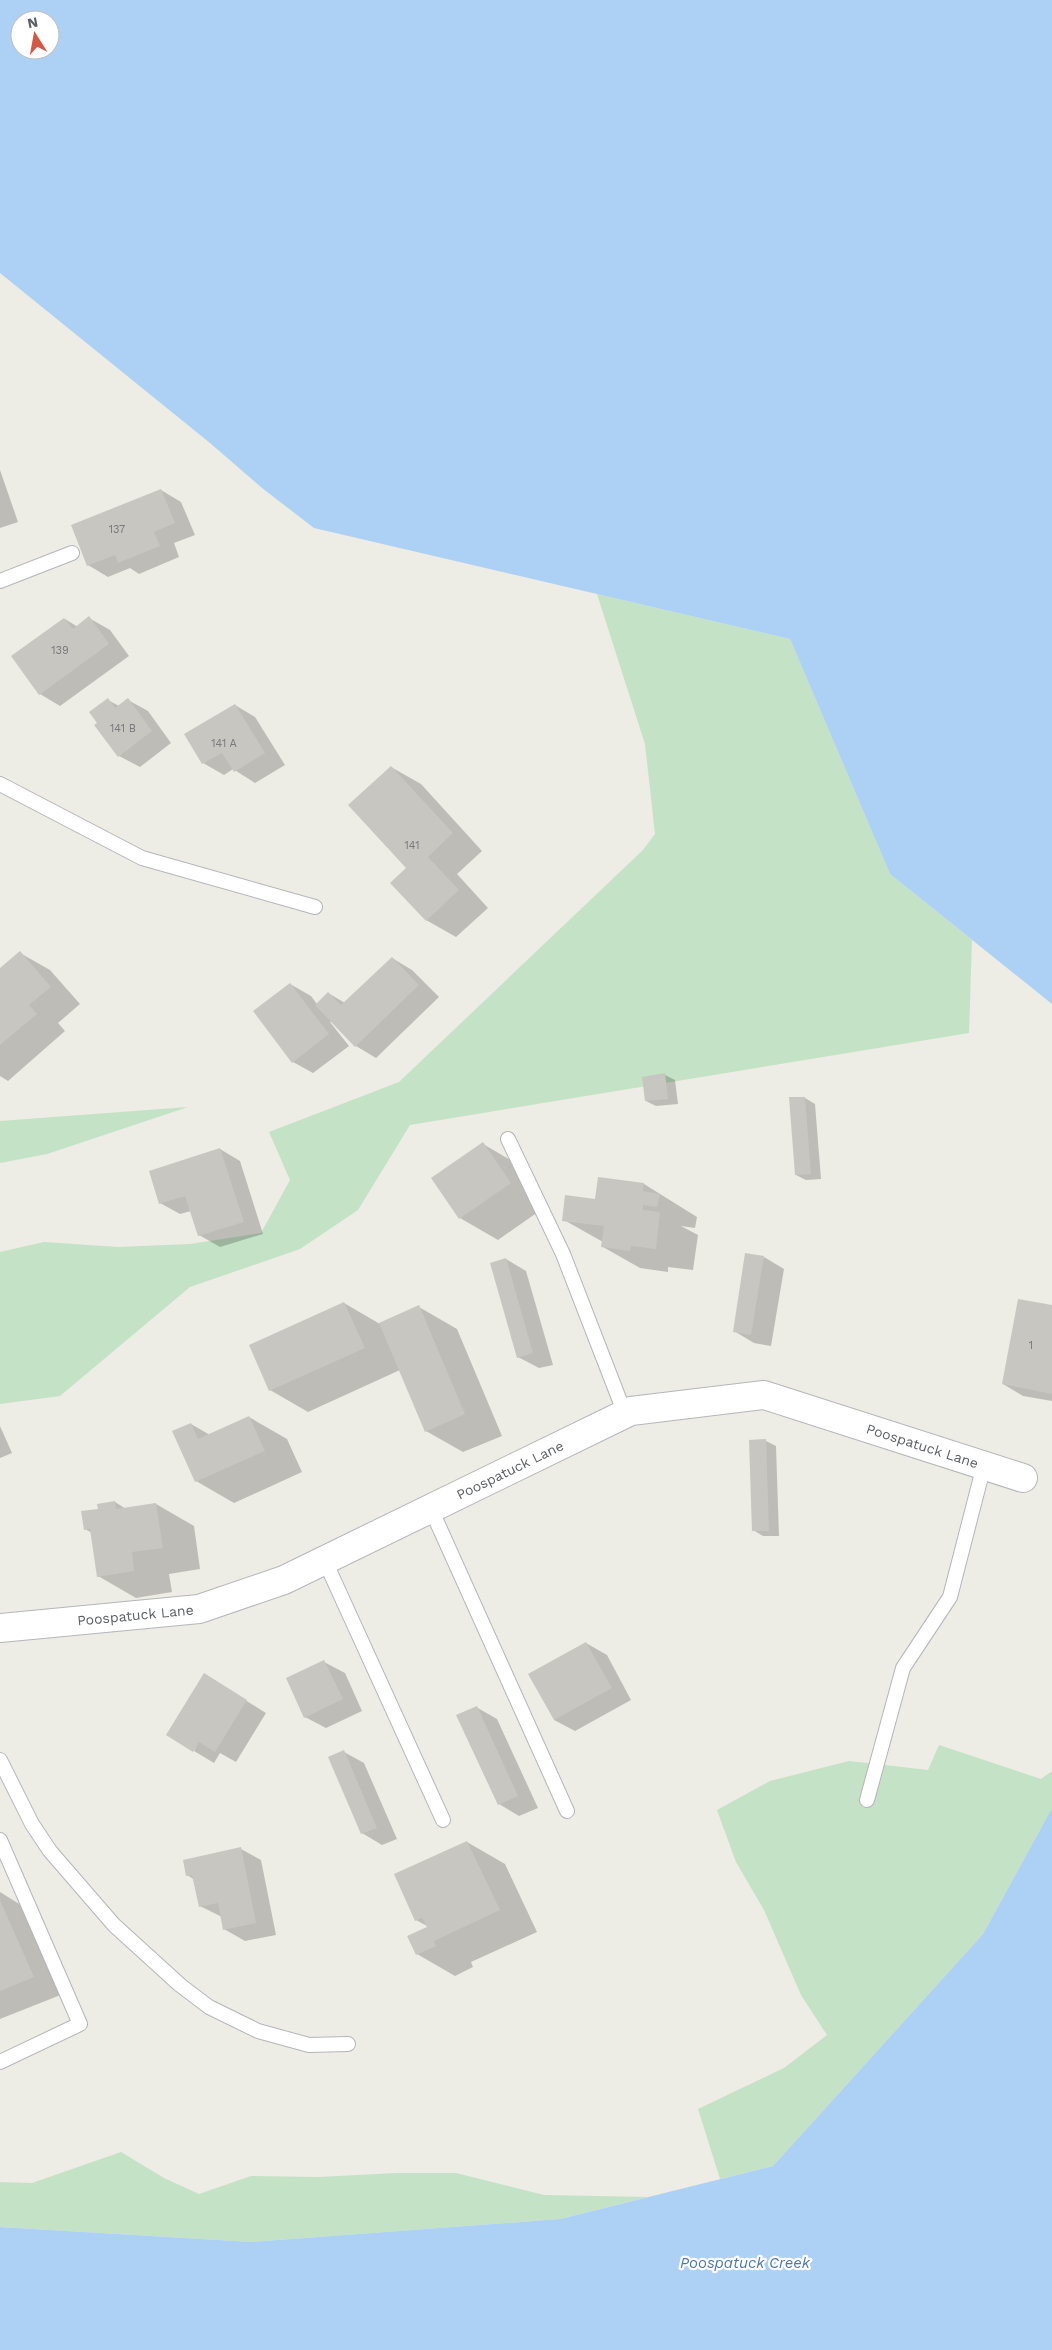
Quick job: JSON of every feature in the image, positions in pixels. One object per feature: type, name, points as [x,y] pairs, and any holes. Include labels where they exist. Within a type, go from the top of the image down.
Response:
[{"type":"street","name":"Poospatuck Lane","points":[[0,1628],[198,1609],[284,1580],[631,1411],[764,1395],[1023,1478]]},
{"type":"lane","points":[[0,581],[72,553]]},
{"type":"lane","points":[[0,784],[142,858],[315,907]]},
{"type":"lane","points":[[508,1139],[563,1254],[625,1414]]},
{"type":"lane","points":[[867,1800],[903,1668],[950,1597],[984,1465]]},
{"type":"lane","points":[[431,1509],[568,1811]]},
{"type":"lane","points":[[325,1561],[443,1820]]},
{"type":"lane","points":[[0,1760],[32,1824],[50,1852],[114,1925],[180,1985],[208,2007],[258,2031],[309,2045],[348,2044]]},
{"type":"lane","points":[[0,1840],[80,2024],[0,2062]]},
{"type":"green space","points":[[597,594],[790,639],[890,874],[972,940],[969,1033],[410,1125],[358,1210],[300,1249],[190,1287],[60,1396],[0,1404],[0,1252],[44,1242],[118,1247],[190,1244],[261,1233],[290,1180],[269,1132],[399,1082],[643,850],[655,834],[645,744]]},
{"type":"green space","points":[[188,1107],[47,1154],[0,1163],[0,1121]]},
{"type":"green space","points":[[939,1745],[1041,1779],[1052,1771],[1052,1808],[983,1934],[773,2166],[720,2179],[698,2109],[784,2068],[827,2035],[801,1995],[764,1910],[736,1862],[717,1810],[770,1781],[849,1761],[928,1770]]},
{"type":"green space","points":[[121,2152],[164,2178],[199,2194],[251,2176],[318,2177],[397,2173],[456,2173],[544,2195],[648,2197],[560,2219],[252,2242],[0,2227],[0,2182],[32,2183]]},
{"type":"water","points":[[0,0],[1052,0],[1052,1004],[890,874],[790,639],[314,528],[262,488],[210,443],[0,273]]},
{"type":"water","name":"Poospatuck Creek","points":[[1052,1808],[1052,2350],[0,2350],[0,2227],[252,2242],[560,2219],[773,2166],[983,1934]]},
{"type":"building","points":[[161,489],[175,523],[154,532],[160,546],[118,563],[115,555],[87,566],[71,525]]},
{"type":"building","points":[[89,616],[109,644],[39,695],[11,656],[64,618],[73,629]]},
{"type":"building","points":[[108,698],[115,708],[128,698],[152,731],[118,757],[94,725],[97,723],[89,712]]},
{"type":"building","points":[[235,704],[265,753],[234,772],[222,753],[202,764],[184,734]]},
{"type":"building","points":[[391,766],[453,833],[428,857],[459,890],[426,921],[390,883],[406,868],[348,805]]},
{"type":"building","points":[[20,951],[51,987],[29,1005],[37,1014],[0,1045],[0,968]]},
{"type":"building","points":[[392,957],[419,985],[355,1047],[315,1005],[328,992],[341,1005]]},
{"type":"building","points":[[290,983],[329,1034],[292,1063],[253,1011]]},
{"type":"building","points":[[665,1073],[668,1099],[645,1101],[642,1077]]},
{"type":"building","points":[[789,1097],[805,1097],[811,1174],[795,1175]]},
{"type":"building","points":[[483,1142],[511,1183],[459,1219],[431,1178]]},
{"type":"building","points":[[220,1148],[244,1222],[198,1236],[185,1196],[159,1204],[149,1171]]},
{"type":"building","points":[[598,1177],[644,1183],[643,1191],[660,1194],[657,1207],[643,1205],[643,1210],[660,1212],[656,1249],[631,1246],[630,1251],[601,1247],[604,1226],[562,1221],[565,1195],[595,1199]]},
{"type":"building","points":[[745,1253],[764,1256],[751,1335],[733,1332]]},
{"type":"building","points":[[506,1258],[533,1353],[517,1358],[490,1263]]},
{"type":"building","points":[[1018,1299],[1052,1305],[1052,1394],[1002,1384]]},
{"type":"building","points":[[344,1302],[365,1348],[269,1391],[249,1345]]},
{"type":"building","points":[[419,1305],[465,1414],[425,1432],[379,1323]]},
{"type":"building","points":[[249,1416],[265,1451],[195,1482],[172,1431],[191,1423],[198,1439]]},
{"type":"building","points":[[766,1439],[769,1531],[752,1531],[749,1440]]},
{"type":"building","points":[[115,1501],[116,1509],[156,1503],[163,1548],[132,1552],[134,1571],[97,1577],[90,1529],[84,1530],[81,1511],[98,1509],[97,1504]]},
{"type":"building","points":[[586,1642],[612,1688],[554,1720],[528,1674]]},
{"type":"building","points":[[324,1660],[343,1699],[304,1718],[286,1678]]},
{"type":"building","points":[[204,1673],[247,1700],[215,1752],[199,1742],[193,1752],[166,1735]]},
{"type":"building","points":[[477,1706],[518,1796],[498,1805],[456,1715]]},
{"type":"building","points":[[344,1750],[377,1828],[361,1834],[328,1757]]},
{"type":"building","points":[[467,1841],[500,1910],[434,1941],[436,1946],[416,1955],[407,1936],[427,1927],[422,1918],[415,1921],[394,1874]]},
{"type":"building","points":[[241,1847],[256,1923],[223,1930],[218,1903],[199,1907],[192,1875],[186,1876],[183,1860]]},
{"type":"building","points":[[0,1900],[34,1977],[0,1991]]}]
